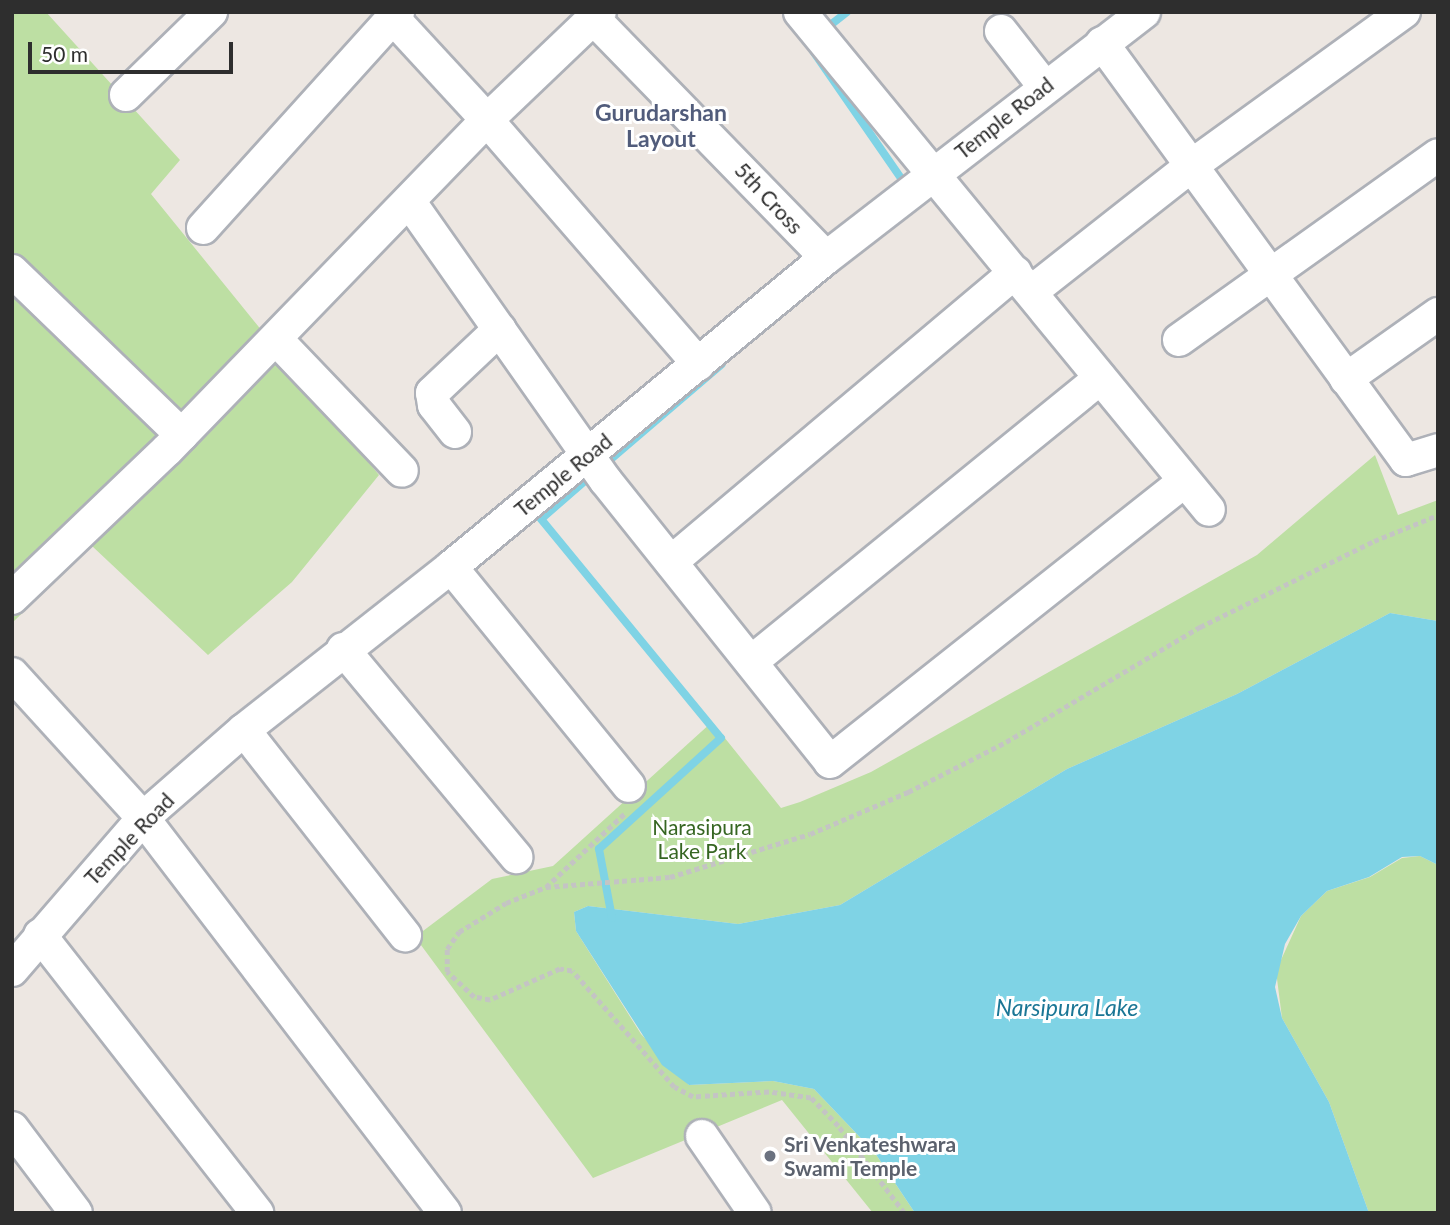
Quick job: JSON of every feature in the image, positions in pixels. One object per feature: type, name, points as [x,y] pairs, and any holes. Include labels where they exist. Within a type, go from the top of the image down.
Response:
[{"type":"street","points":[[126,95],[211,12]]},
{"type":"street","name":"Temple Road","points":[[12,970],[143,818],[244,730],[343,649],[451,567],[596,465],[698,364],[826,258],[1044,86],[1144,12]]},
{"type":"street","points":[[671,562],[1023,282],[1191,166],[1404,12]]},
{"type":"street","points":[[203,228],[395,15],[698,364]]},
{"type":"street","points":[[12,598],[182,435],[487,120],[597,15]]},
{"type":"street","name":"5th Cross","points":[[597,15],[826,258]]},
{"type":"street","points":[[812,27],[918,186],[1023,282],[1209,510]]},
{"type":"street","points":[[1000,31],[1044,86]]},
{"type":"street","points":[[1102,43],[1406,460],[1438,450]]},
{"type":"street","points":[[1179,340],[1438,155]]},
{"type":"street","points":[[409,201],[596,465],[830,761],[1184,481]]},
{"type":"street","points":[[12,271],[182,435]]},
{"type":"street","points":[[1346,379],[1438,314]]},
{"type":"street","points":[[455,432],[434,405],[432,393],[500,329]]},
{"type":"street","points":[[276,339],[402,471]]},
{"type":"street","points":[[751,662],[1100,378]]},
{"type":"street","points":[[451,567],[630,797]]},
{"type":"street","points":[[343,649],[516,858]]},
{"type":"street","points":[[12,674],[143,818],[445,1213]]},
{"type":"street","points":[[244,730],[405,935]]},
{"type":"street","points":[[40,935],[257,1213]]},
{"type":"street","points":[[12,1128],[76,1213]]},
{"type":"street","points":[[702,1136],[755,1213]]},
{"type":"path","points":[[904,1213],[856,1147],[811,1098],[769,1092],[693,1097],[674,1087],[572,971],[560,969],[490,1000],[474,997],[461,988],[447,972],[444,957],[459,932],[506,903],[546,887],[670,877],[810,834],[908,792],[1006,742],[1200,626],[1374,541],[1438,515]]},
{"type":"path","points":[[546,887],[630,797]]},
{"type":"green space","points":[[12,12],[46,12],[180,160],[151,194],[379,475],[292,582],[208,655],[92,546],[12,623]]},
{"type":"green space","name":"Narasipura Lake Park","points":[[1375,455],[1398,515],[1438,500],[1438,621],[1390,613],[1237,694],[1067,769],[840,905],[738,924],[588,906],[574,912],[576,931],[641,1034],[689,1085],[773,1081],[814,1089],[875,1153],[915,1213],[873,1213],[782,1100],[593,1178],[415,937],[492,879],[553,866],[712,722],[781,808],[800,802],[871,772],[1257,555]]},
{"type":"green space","points":[[1420,856],[1438,865],[1438,1213],[1369,1213],[1329,1102],[1282,1018],[1276,971],[1301,916],[1327,891],[1370,877],[1402,858]]},
{"type":"water","name":"Narsipura Lake","points":[[1390,613],[1438,621],[1438,865],[1420,856],[1402,857],[1369,877],[1327,891],[1301,916],[1285,944],[1275,987],[1282,1018],[1329,1102],[1369,1213],[915,1213],[875,1153],[814,1089],[773,1081],[689,1085],[662,1065],[576,931],[574,912],[588,906],[738,924],[840,905],[1067,769],[1237,694]]},
{"type":"waterway","points":[[824,30],[847,12]]},
{"type":"waterway","points":[[813,51],[907,187]]},
{"type":"waterway","points":[[604,465],[722,364]]},
{"type":"waterway","points":[[594,473],[541,519],[721,738],[599,849],[612,918]]},
{"type":"place","name":"Sri Venkateshwara Swami Temple","points":[[770,1156]]},
{"type":"district","name":"Gurudarshan Layout","points":[[661,125]]}]
